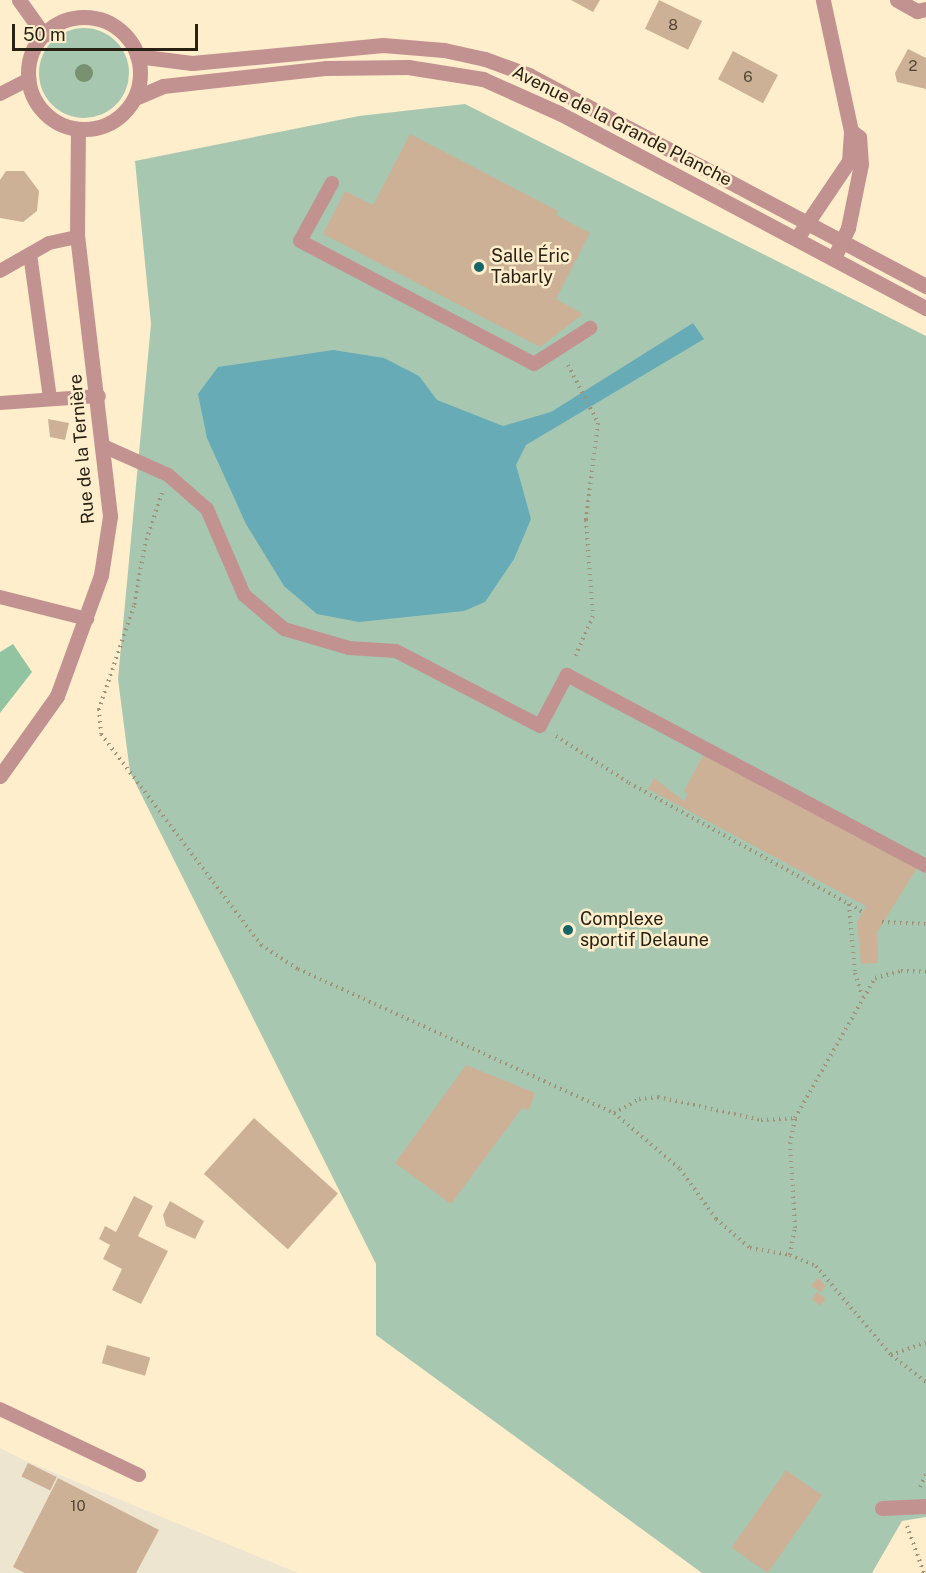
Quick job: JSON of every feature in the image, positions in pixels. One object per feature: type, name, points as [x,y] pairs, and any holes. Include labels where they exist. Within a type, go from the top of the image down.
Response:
[{"type":"street","points":[[19,0],[44,34]]},
{"type":"street","points":[[796,238],[806,221],[842,178],[851,131],[823,0]]},
{"type":"street","points":[[897,0],[917,11],[926,9]]},
{"type":"street","points":[[72,19],[97,19],[119,29],[137,56],[140,77],[135,98],[111,122],[78,129],[47,115],[34,99],[29,79],[32,52],[44,34],[72,19]]},
{"type":"street","name":"Avenue de la Grande Planche","points":[[137,56],[192,63],[383,45],[444,50],[485,59],[529,75],[926,286]]},
{"type":"street","name":"Avenue de la Grande Planche","points":[[135,98],[163,86],[327,68],[447,71],[515,91],[926,308]]},
{"type":"street","name":"Rue de la Ternière","points":[[0,776],[57,696],[87,619],[101,575],[110,516],[99,396],[77,237],[78,129]]},
{"type":"street","points":[[834,258],[843,241],[862,154],[859,137],[851,131]]},
{"type":"street","points":[[882,1508],[926,1506]]},
{"type":"lane","points":[[0,94],[29,79]]},
{"type":"lane","points":[[332,183],[300,241],[534,364],[590,328]]},
{"type":"lane","points":[[0,272],[56,239],[77,237]]},
{"type":"lane","points":[[30,254],[50,398]]},
{"type":"lane","points":[[0,403],[99,396]]},
{"type":"lane","points":[[103,447],[168,475],[207,509],[244,595],[277,625],[311,640],[349,648],[396,651],[540,726],[567,675],[926,866]]},
{"type":"lane","points":[[0,597],[87,619]]},
{"type":"lane","points":[[0,1409],[139,1475]]},
{"type":"path","points":[[558,349],[595,412],[598,423],[586,528],[593,616],[567,675]]},
{"type":"path","points":[[168,475],[145,544],[134,606],[99,709],[101,734],[115,756],[261,945],[298,969],[614,1113],[680,1169],[716,1219],[750,1248],[790,1255],[816,1266],[891,1355],[926,1382]]},
{"type":"path","points":[[540,726],[629,783],[863,912]]},
{"type":"path","points":[[849,904],[855,973],[862,996]]},
{"type":"path","points":[[882,922],[926,924]]},
{"type":"path","points":[[790,1255],[795,1228],[790,1143],[795,1118],[862,996],[875,978],[901,971],[926,972]]},
{"type":"path","points":[[614,1113],[639,1099],[658,1097],[761,1120],[795,1118]]},
{"type":"path","points":[[891,1355],[926,1342]]},
{"type":"path","points":[[900,1507],[924,1573]]},
{"type":"shaded area","points":[[0,1448],[26,1461],[298,1573],[0,1573]]},
{"type":"green space","points":[[84,28],[101,32],[116,41],[125,56],[129,73],[125,90],[116,105],[101,114],[84,118],[67,114],[52,105],[43,90],[39,73],[43,56],[52,41],[67,32]]},
{"type":"green space","name":"Complexe sportif Delaune","points":[[465,104],[926,336],[926,1517],[902,1521],[872,1573],[702,1573],[376,1335],[376,1264],[130,772],[118,679],[151,324],[135,161],[359,116]]},
{"type":"green space","points":[[13,644],[32,672],[0,713],[0,652]]},
{"type":"water","points":[[693,323],[704,339],[526,445],[516,465],[531,519],[514,559],[485,602],[464,611],[359,622],[317,614],[284,586],[246,524],[207,438],[198,394],[218,367],[333,350],[384,358],[419,376],[437,400],[503,426],[551,412]]},
{"type":"building","points":[[571,0],[600,0],[593,12]]},
{"type":"building","points":[[659,0],[702,21],[688,50],[645,29]]},
{"type":"building","points":[[908,49],[926,58],[926,89],[897,82],[895,73]]},
{"type":"building","points":[[733,51],[778,75],[763,103],[718,79]]},
{"type":"building","name":"Salle Éric Tabarly","points":[[410,134],[558,211],[556,215],[590,233],[556,299],[583,314],[540,347],[323,234],[345,191],[373,205]]},
{"type":"building","points":[[6,171],[24,171],[39,191],[37,211],[23,222],[0,218],[0,180]]},
{"type":"building","points":[[48,419],[69,423],[65,440],[50,437]]},
{"type":"building","points":[[706,750],[919,865],[877,932],[878,963],[861,964],[857,922],[866,906],[648,789],[654,778],[684,801],[688,794],[684,791]]},
{"type":"building","points":[[466,1065],[535,1093],[529,1110],[522,1108],[451,1204],[395,1163]]},
{"type":"building","points":[[254,1118],[338,1194],[288,1249],[204,1174]]},
{"type":"building","points":[[134,1196],[153,1206],[138,1236],[168,1251],[141,1304],[112,1290],[122,1269],[103,1259],[110,1245],[99,1239],[105,1226],[116,1232]]},
{"type":"building","points":[[170,1201],[204,1221],[195,1239],[166,1226],[163,1215]]},
{"type":"building","points":[[817,1278],[826,1285],[821,1292],[811,1286]]},
{"type":"building","points":[[817,1292],[826,1299],[820,1306],[811,1299]]},
{"type":"building","points":[[107,1345],[150,1357],[145,1376],[102,1363]]},
{"type":"building","points":[[28,1463],[57,1477],[50,1491],[21,1476]]},
{"type":"building","points":[[786,1470],[822,1495],[768,1573],[732,1548]]},
{"type":"building","points":[[58,1478],[159,1530],[136,1573],[25,1573],[13,1567]]},
{"type":"place","name":"Salle Éric Tabarly","points":[[479,267]]},
{"type":"place","name":"Complexe sportif Delaune","points":[[568,930]]}]
